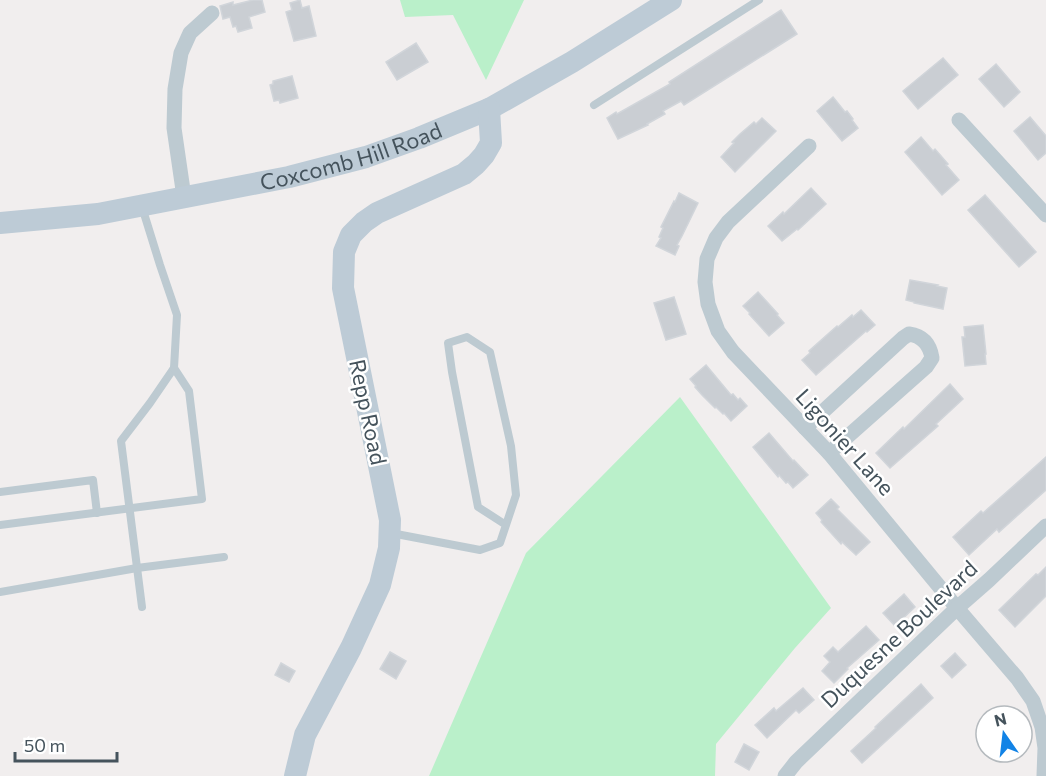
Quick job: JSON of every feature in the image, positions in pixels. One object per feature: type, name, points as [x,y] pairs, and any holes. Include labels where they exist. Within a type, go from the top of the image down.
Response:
[{"type":"street","name":"Coxcomb Hill Road","points":[[0,223],[98,214],[289,177],[366,157],[489,109],[572,62],[671,0]]},
{"type":"street","points":[[184,197],[174,128],[175,89],[181,53],[190,33],[212,13]]},
{"type":"street","name":"Repp Road","points":[[295,776],[305,735],[351,648],[380,585],[389,548],[390,520],[383,481],[342,288],[344,252],[351,235],[377,213],[464,174],[476,164],[491,143],[489,109]]},
{"type":"street","points":[[959,120],[1046,215]]},
{"type":"street","name":"Ligonier Lane","points":[[809,146],[728,222],[716,238],[707,259],[705,282],[708,304],[718,330],[733,352],[829,453],[1017,678],[1033,701],[1042,727],[1045,748],[1044,776]]},
{"type":"street","points":[[805,428],[903,338],[909,334],[921,337],[931,351],[932,358],[926,367],[829,453]]},
{"type":"street","name":"Duquesne Boulevard","points":[[785,776],[796,762],[1046,526]]},
{"type":"lane","points":[[594,105],[759,0]]},
{"type":"lane","points":[[142,205],[177,315],[174,368],[122,441],[142,607]]},
{"type":"lane","points":[[390,533],[480,550],[500,543],[506,525],[516,495],[511,446],[490,352],[467,338],[448,343],[478,507],[506,525]]},
{"type":"lane","points":[[0,525],[202,499],[189,391],[174,368]]},
{"type":"lane","points":[[0,492],[93,480],[97,513]]},
{"type":"lane","points":[[0,592],[137,568],[224,557]]},
{"type":"green space","points":[[400,0],[524,0],[486,80],[453,15],[405,17]]},
{"type":"green space","points":[[680,397],[831,608],[716,744],[715,776],[429,776],[526,553]]},
{"type":"building","points":[[262,0],[265,12],[249,17],[252,28],[238,32],[236,26],[233,27],[230,17],[223,19],[220,6]]},
{"type":"building","points":[[300,0],[302,8],[309,6],[316,36],[294,41],[286,12],[292,10],[290,3]]},
{"type":"building","points":[[781,10],[797,34],[684,105],[681,101],[663,111],[665,114],[648,125],[618,139],[607,118],[670,84],[669,82]]},
{"type":"building","points":[[416,43],[428,62],[397,80],[386,62]]},
{"type":"building","points":[[943,58],[958,75],[918,109],[903,91]]},
{"type":"building","points":[[996,64],[1020,92],[1004,107],[979,79]]},
{"type":"building","points":[[292,76],[298,98],[280,103],[279,100],[274,101],[270,85],[273,81]]},
{"type":"building","points":[[833,97],[845,112],[847,111],[858,128],[842,141],[817,111]]},
{"type":"building","points":[[1030,117],[1046,136],[1046,153],[1038,160],[1014,131]]},
{"type":"building","points":[[762,118],[776,131],[735,172],[721,157],[740,134]]},
{"type":"building","points":[[921,137],[933,151],[935,149],[959,180],[942,195],[905,152]]},
{"type":"building","points":[[811,188],[826,204],[798,230],[782,241],[768,226]]},
{"type":"building","points":[[679,193],[698,203],[677,245],[679,246],[675,255],[656,246],[661,238],[659,237],[663,228],[661,227]]},
{"type":"building","points":[[985,195],[1036,252],[1019,267],[968,210]]},
{"type":"building","points":[[910,280],[947,288],[943,309],[906,300]]},
{"type":"building","points":[[758,292],[784,323],[769,336],[743,306]]},
{"type":"building","points":[[674,297],[686,334],[666,340],[654,303]]},
{"type":"building","points":[[861,310],[875,325],[816,375],[802,360],[837,326]]},
{"type":"building","points":[[983,325],[986,364],[965,366],[962,337],[965,337],[964,327]]},
{"type":"building","points":[[706,365],[731,395],[733,394],[738,400],[740,398],[747,406],[731,421],[702,395],[690,379]]},
{"type":"building","points":[[950,384],[963,399],[936,424],[938,426],[890,468],[876,453]]},
{"type":"building","points":[[769,433],[808,475],[793,488],[779,475],[778,477],[753,447]]},
{"type":"building","points":[[1046,457],[1046,490],[999,532],[997,529],[969,555],[953,537]]},
{"type":"building","points":[[831,499],[839,507],[837,509],[870,542],[856,555],[842,542],[841,544],[816,513]]},
{"type":"building","points":[[1046,567],[1046,596],[1015,627],[999,610]]},
{"type":"building","points":[[904,594],[915,607],[895,626],[883,613]]},
{"type":"building","points":[[866,626],[879,640],[847,668],[834,683],[822,671],[830,662],[824,656],[833,647],[838,652]]},
{"type":"building","points":[[390,652],[406,661],[396,679],[380,669]]},
{"type":"building","points":[[955,653],[966,665],[952,678],[941,666]]},
{"type":"building","points":[[281,663],[295,671],[289,682],[275,675]]},
{"type":"building","points":[[921,684],[933,698],[862,763],[851,751]]},
{"type":"building","points":[[803,688],[814,700],[799,713],[796,710],[767,738],[755,725],[774,708],[776,711]]},
{"type":"building","points":[[744,744],[759,752],[749,770],[735,762]]}]
